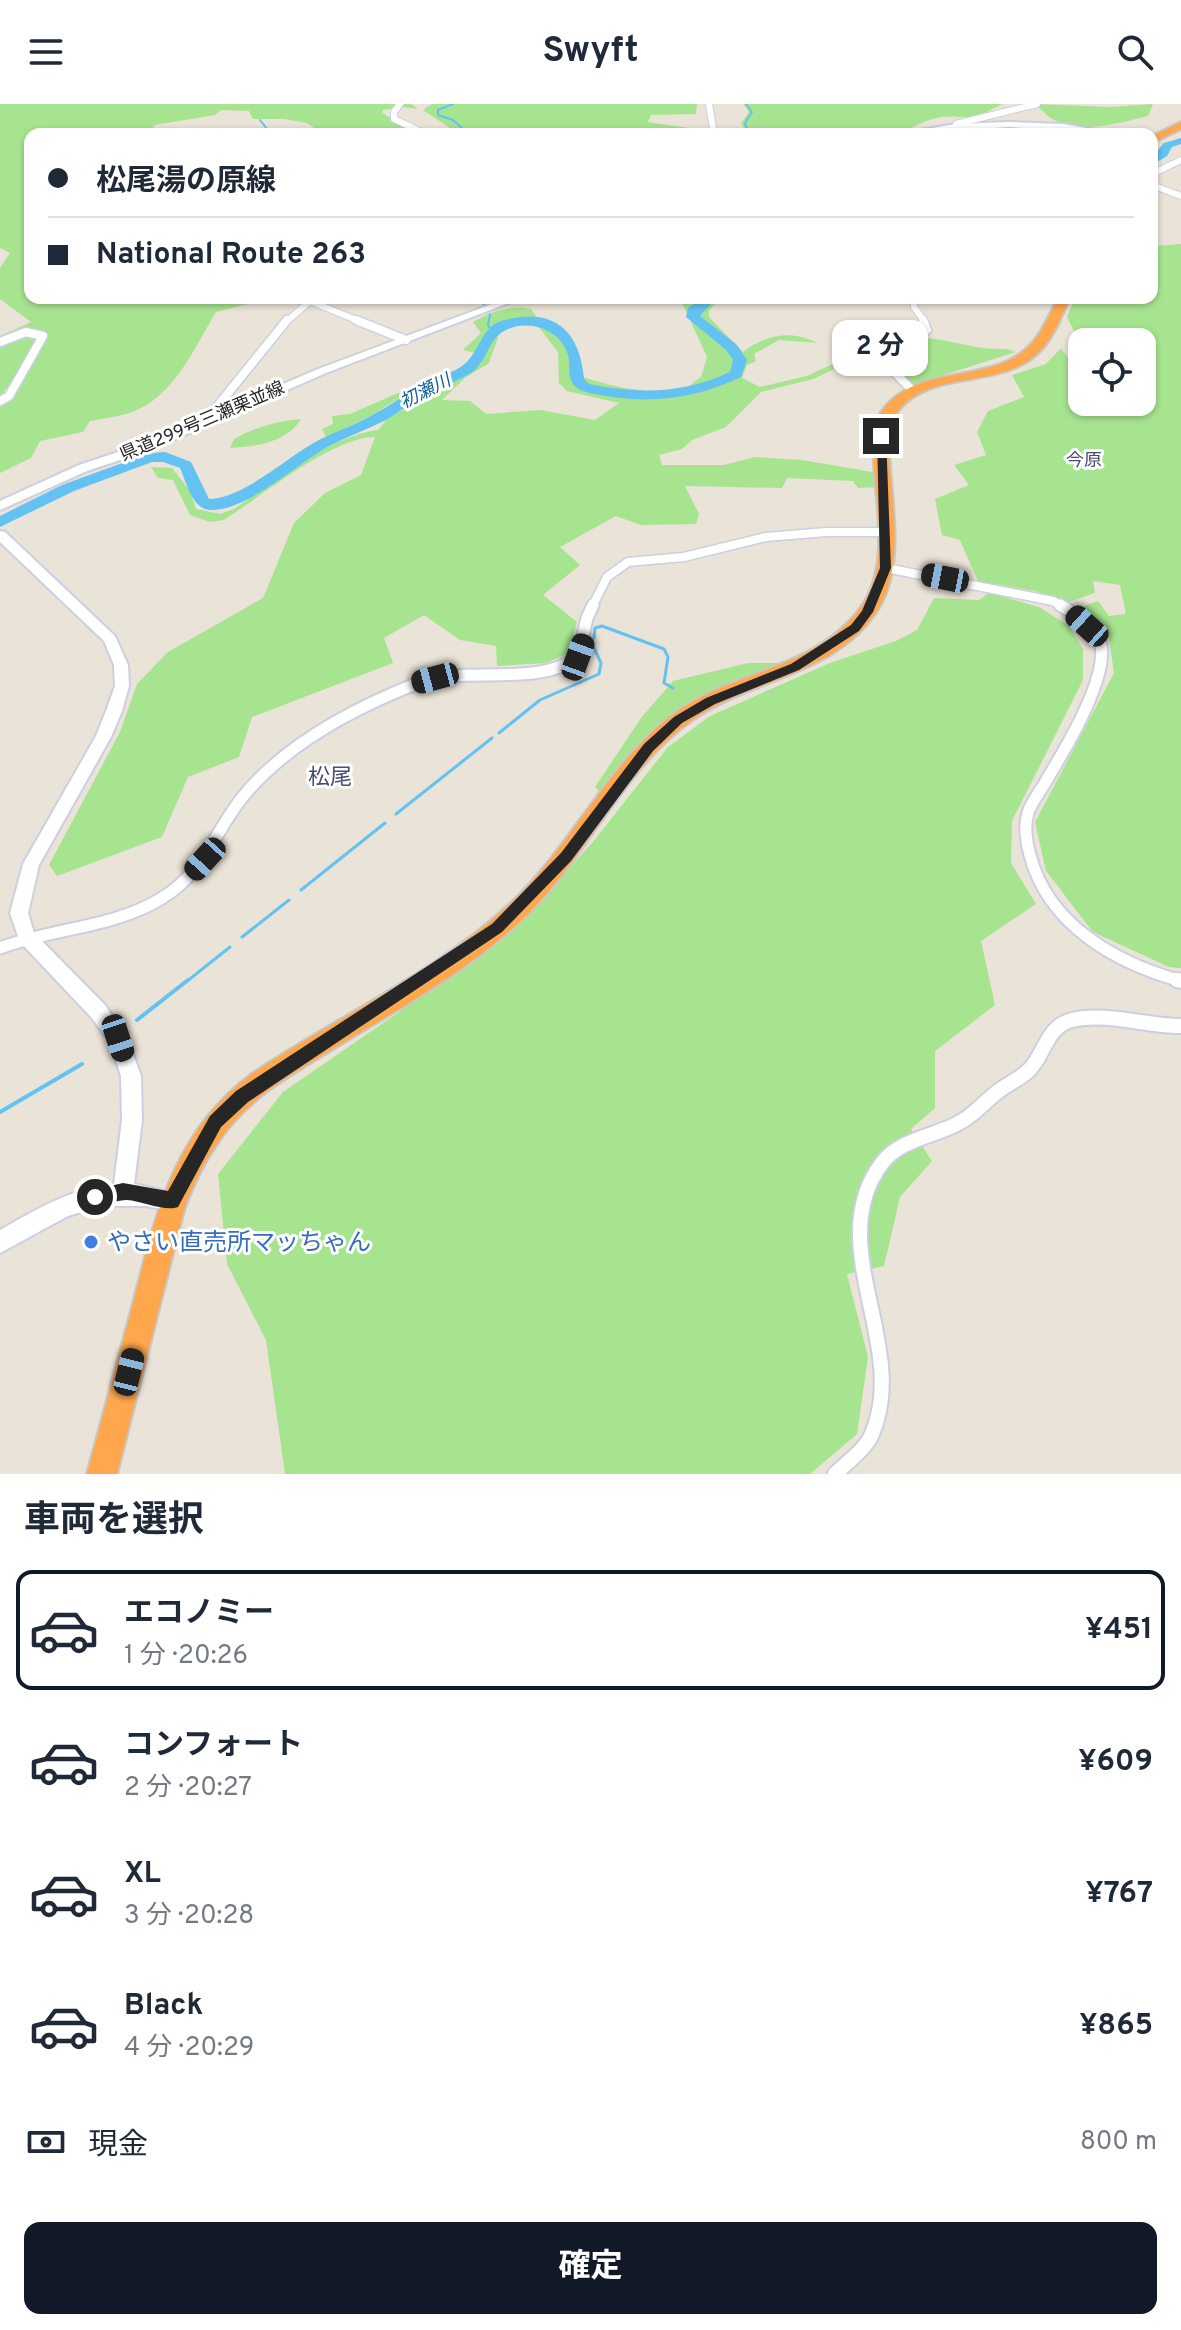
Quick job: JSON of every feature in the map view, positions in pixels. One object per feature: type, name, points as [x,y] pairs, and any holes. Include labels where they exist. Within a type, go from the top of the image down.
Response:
[{"type":"highway","points":[[1158,137],[1181,125]]},
{"type":"highway","points":[[102,1474],[172,1201],[216,1122],[242,1096],[497,928],[556,869],[649,748],[678,720],[710,701],[795,667],[855,628],[867,612],[886,568],[882,422],[889,408],[913,391],[1001,367],[1024,357],[1044,336],[1061,304]]},
{"type":"main road","points":[[934,128],[956,124],[1073,128]]},
{"type":"main road","name":"県道299号三瀬栗並線","points":[[0,506],[83,468],[149,446],[322,371],[501,304]]},
{"type":"main road","points":[[0,535],[110,639],[121,665],[122,686],[103,737],[31,864],[19,913],[26,937],[98,1011],[118,1038],[131,1076],[132,1120],[123,1191]]},
{"type":"main road","points":[[0,1242],[68,1203],[123,1191],[172,1201]]},
{"type":"street","points":[[400,104],[394,112],[394,119],[413,128]]},
{"type":"street","points":[[709,104],[713,128]]},
{"type":"street","points":[[956,124],[1037,104]]},
{"type":"street","points":[[1158,171],[1181,160]]},
{"type":"street","points":[[1158,187],[1181,196]]},
{"type":"street","points":[[212,419],[212,413],[291,315],[306,304]]},
{"type":"street","points":[[317,304],[406,340]]},
{"type":"street","points":[[913,391],[895,373],[892,359],[899,348],[927,330],[928,326],[914,304]]},
{"type":"street","points":[[0,342],[18,332],[43,336],[9,396],[0,401]]},
{"type":"street","points":[[0,948],[26,937],[124,917],[182,885],[205,859],[222,825],[243,797],[281,757],[306,738],[418,683],[435,678],[531,672],[570,663],[578,657],[587,618],[607,577],[628,562],[684,557],[766,537],[826,532],[886,532]]},
{"type":"street","points":[[886,568],[1053,601],[1071,611],[1099,638],[1103,652],[1094,687],[1028,812],[1024,833],[1037,879],[1053,903],[1089,940],[1113,958],[1141,971],[1181,981]]},
{"type":"street","points":[[835,1474],[871,1438],[882,1410],[883,1356],[862,1259],[861,1218],[871,1179],[882,1162],[902,1145],[963,1122],[1002,1088],[1031,1069],[1044,1041],[1063,1023],[1086,1019],[1181,1026]]},
{"type":"green space","points":[[0,104],[411,104],[418,109],[402,107],[383,110],[382,113],[408,128],[314,128],[307,123],[284,119],[253,119],[249,111],[221,110],[215,115],[155,125],[153,128],[24,128],[24,304],[247,304],[216,312],[174,380],[152,401],[128,413],[90,421],[83,432],[40,441],[31,458],[0,473],[0,407],[14,398],[31,367],[22,367],[0,397],[0,336],[31,322],[0,299],[0,268],[10,253],[0,248]]},
{"type":"green space","points":[[432,104],[697,104],[696,114],[651,115],[648,122],[688,128],[450,128],[423,110]]},
{"type":"green space","points":[[743,104],[1001,104],[986,112],[987,116],[941,117],[910,128],[744,128],[741,123],[749,112]]},
{"type":"green space","points":[[1034,104],[1110,107],[1153,104],[1148,116],[1089,127],[1054,120]]},
{"type":"green space","points":[[1181,244],[1181,968],[1169,967],[1093,932],[1046,871],[1035,822],[1114,673],[1109,638],[1079,608],[1098,601],[1109,616],[1126,614],[1120,585],[1093,581],[1095,593],[1068,602],[1035,591],[978,581],[960,540],[942,535],[935,499],[969,485],[954,465],[986,455],[977,432],[988,411],[1024,397],[1012,375],[1046,364],[1061,348],[1068,358],[1068,416],[1156,416],[1156,328],[1072,328],[1067,317],[1072,304],[1158,304],[1158,246]]},
{"type":"green space","points":[[683,304],[715,304],[709,310],[709,317],[743,352],[760,341],[778,336],[798,336],[817,343],[779,340],[754,354],[756,361],[747,365],[742,378],[760,387],[807,376],[837,362],[858,359],[857,363],[843,365],[813,379],[761,392],[726,427],[692,440],[682,449],[659,455],[662,465],[724,465],[755,457],[802,460],[878,473],[878,487],[858,488],[853,481],[787,478],[782,488],[685,486],[699,514],[696,524],[641,525],[616,516],[560,547],[580,565],[543,595],[577,622],[569,653],[546,663],[497,666],[496,646],[460,640],[424,615],[384,638],[393,663],[252,717],[239,757],[188,777],[162,837],[57,876],[49,865],[120,732],[137,684],[168,652],[263,598],[294,523],[325,493],[361,475],[375,437],[339,446],[277,483],[224,520],[210,522],[190,515],[173,480],[158,478],[151,467],[172,468],[190,491],[196,509],[220,514],[234,509],[320,451],[358,434],[378,430],[387,419],[481,364],[484,355],[463,350],[481,333],[473,322],[508,308],[531,309],[539,320],[570,338],[580,376],[632,389],[661,392],[685,388],[701,377],[707,357]],"holes":[[[537,325],[558,352],[559,383],[567,391],[619,403],[595,420],[540,410],[486,414],[470,401],[442,400],[466,377],[489,363],[500,332],[511,326]]]},
{"type":"green space","points":[[925,338],[1016,352],[912,385],[902,374],[899,360],[910,346]]},
{"type":"green space","points":[[398,393],[404,395],[374,414],[326,437],[322,429],[333,424],[332,416],[350,414]]},
{"type":"green space","points":[[301,419],[279,438],[230,448],[234,439],[250,431]]},
{"type":"green space","points":[[989,593],[1039,607],[1069,626],[1083,649],[1083,680],[1012,821],[1011,863],[1036,904],[981,941],[995,1005],[935,1051],[935,1108],[911,1129],[932,1161],[900,1197],[884,1266],[847,1274],[868,1357],[857,1434],[810,1474],[285,1474],[266,1340],[227,1264],[218,1174],[283,1092],[499,943],[592,843],[668,747],[710,716],[830,663],[896,641],[917,630],[934,598],[979,600]]},
{"type":"green space","points":[[748,663],[791,663],[726,686],[680,709],[640,745],[602,794],[595,787],[641,718],[673,681]]},
{"type":"waterway","points":[[453,104],[438,110],[438,115],[453,120],[462,128]]},
{"type":"waterway","points":[[746,104],[752,112],[745,123],[746,128]]},
{"type":"waterway","points":[[260,120],[266,128]]},
{"type":"waterway","name":"初瀬川","points":[[1158,158],[1168,145],[1181,141]]},
{"type":"waterway","points":[[1158,190],[1162,192]]},
{"type":"waterway","name":"初瀬川","points":[[0,522],[68,488],[150,458],[165,457],[186,465],[203,502],[210,505],[237,498],[324,443],[382,416],[420,392],[466,370],[475,363],[493,332],[503,325],[538,321],[565,335],[575,355],[577,380],[584,387],[643,396],[699,390],[736,374],[740,360],[731,347],[693,317],[693,311],[702,304]]},
{"type":"waterway","points":[[490,314],[488,325],[493,332]]},
{"type":"waterway","points":[[594,638],[595,628],[602,626],[664,649],[668,657],[664,683],[673,688]]},
{"type":"waterway","points":[[499,733],[540,700],[599,674],[601,663],[593,646]]},
{"type":"waterway","points":[[396,814],[492,738]]},
{"type":"waterway","points":[[301,890],[385,823]]},
{"type":"waterway","points":[[242,937],[289,900]]},
{"type":"waterway","points":[[186,982],[230,947]]},
{"type":"waterway","points":[[137,1020],[188,980]]},
{"type":"waterway","points":[[0,1112],[82,1064]]},
{"type":"place","name":"やさい直売所マッちゃん","points":[[91,1242]]},
{"type":"district","name":"今原","points":[[1084,460]]},
{"type":"district","name":"松尾","points":[[330,776]]},
{"type":"route","points":[[95,1197],[123,1191],[172,1201],[194,1155],[216,1122],[242,1096],[434,973],[497,928],[535,893],[649,748],[678,720],[710,701],[795,667],[855,628],[867,612],[886,568],[881,436]]}]
